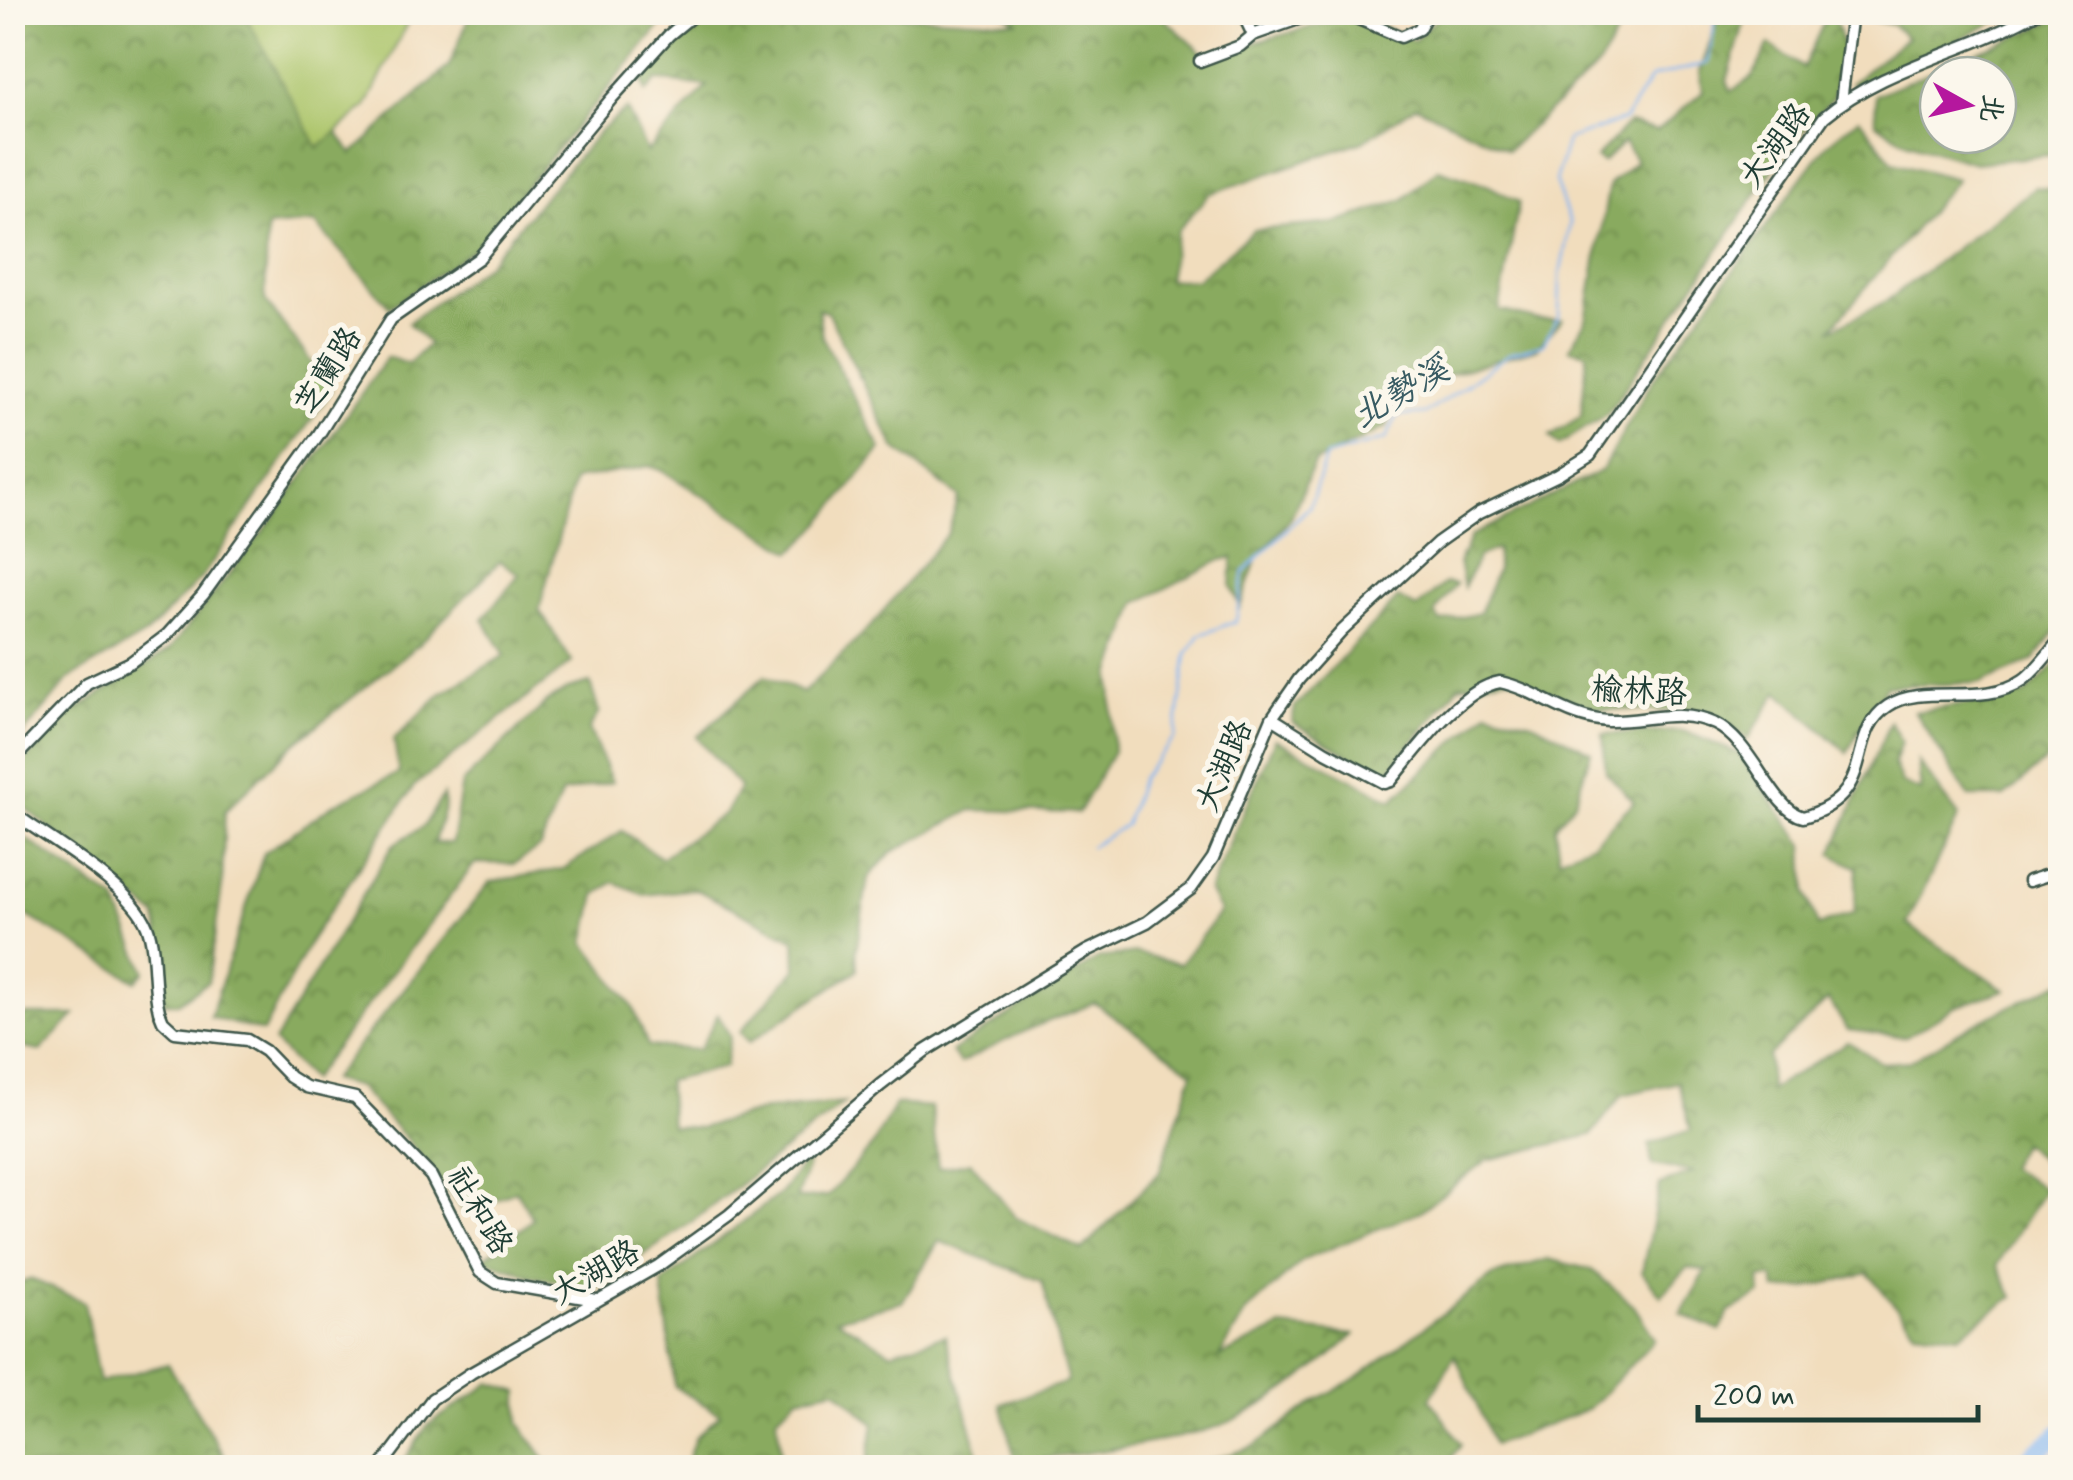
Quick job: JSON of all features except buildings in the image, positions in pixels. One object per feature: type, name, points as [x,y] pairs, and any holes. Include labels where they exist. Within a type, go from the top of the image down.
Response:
[{"type":"street","name":"芝蘭路","points":[[12,761],[88,684],[131,662],[167,635],[203,595],[320,434],[391,319],[478,258],[612,98],[670,35],[698,12]]},
{"type":"street","points":[[1242,12],[1254,34]]},
{"type":"street","points":[[1200,61],[1240,46],[1254,34],[1318,12]]},
{"type":"street","points":[[1342,12],[1402,37],[1419,29],[1428,12]]},
{"type":"street","points":[[1840,103],[1852,12]]},
{"type":"street","name":"大湖路","points":[[380,1468],[432,1399],[658,1266],[729,1215],[926,1051],[1087,951],[1147,922],[1191,889],[1213,858],[1272,718],[1299,680],[1342,632],[1438,542],[1479,514],[1590,455],[1824,117],[1853,93],[2002,33],[2038,12]]},
{"type":"street","name":"榆林路","points":[[1272,718],[1385,782],[1391,781],[1454,709],[1490,684],[1500,682],[1568,713],[1592,718],[1609,721],[1665,714],[1711,722],[1735,738],[1778,798],[1794,815],[1803,817],[1846,793],[1858,773],[1870,724],[1890,704],[1904,698],[1964,697],[2004,688],[2024,680],[2060,640]]},
{"type":"street","name":"社和路","points":[[12,812],[132,902],[150,936],[159,1011],[175,1032],[247,1040],[306,1087],[356,1098],[431,1176],[480,1272],[497,1283],[598,1300]]},
{"type":"street","points":[[2030,881],[2060,872]]},
{"type":"green space","points":[[1859,12],[2015,12],[1860,86],[1851,83],[1907,38],[1893,25],[1858,17]]},
{"type":"green space","points":[[13,13],[255,13],[352,154],[449,66],[471,13],[671,13],[475,248],[390,307],[315,223],[267,227],[265,300],[332,390],[202,577],[146,634],[69,679],[13,747],[14,83]]},
{"type":"green space","points":[[244,13],[412,13],[366,107],[318,148]]},
{"type":"green space","points":[[722,13],[848,13],[1019,22],[1003,13],[1158,13],[1206,56],[1357,14],[1414,41],[1442,13],[1629,13],[1599,65],[1508,150],[1416,106],[1363,141],[1209,194],[1177,231],[1168,279],[1196,280],[1254,230],[1337,223],[1403,200],[1438,169],[1487,185],[1519,202],[1499,310],[1535,319],[1562,320],[1537,348],[1399,389],[1386,427],[1314,463],[1291,518],[1256,560],[1240,607],[1231,586],[1233,557],[1137,603],[1111,675],[1113,752],[1078,813],[972,810],[891,853],[868,878],[856,951],[857,970],[749,1042],[740,1032],[796,969],[795,940],[695,889],[644,895],[614,882],[596,895],[585,943],[633,1007],[648,1046],[699,1050],[718,1014],[730,1037],[725,1067],[667,1081],[671,1126],[700,1128],[765,1110],[844,1103],[689,1224],[594,1289],[533,1277],[483,1259],[533,1219],[516,1190],[466,1214],[410,1143],[358,1087],[331,1080],[490,882],[563,869],[622,831],[661,858],[725,813],[740,787],[697,737],[765,676],[803,693],[870,627],[948,533],[959,497],[895,448],[828,313],[818,309],[822,336],[881,449],[816,529],[792,552],[649,466],[574,480],[539,610],[572,662],[414,786],[311,939],[263,1032],[210,1017],[264,853],[334,804],[399,773],[394,739],[442,693],[505,655],[483,619],[519,574],[500,561],[419,644],[294,744],[225,811],[222,886],[208,982],[178,1003],[164,1003],[157,917],[13,798],[15,772],[70,714],[168,651],[274,518],[387,357],[408,364],[429,344],[408,323],[486,265],[598,133],[627,109],[647,152],[707,86],[657,80],[646,92],[642,80],[672,48]]},
{"type":"green space","points":[[1720,13],[1747,13],[1727,81],[1731,91],[1752,78],[1769,44],[1803,68],[1828,13],[1833,13],[1844,50],[1833,98],[1788,147],[1608,413],[1559,445],[1550,436],[1581,416],[1587,353],[1569,349],[1586,320],[1609,185],[1636,161],[1624,142],[1603,162],[1596,158],[1629,123],[1657,131],[1703,92],[1700,72]]},
{"type":"green space","points":[[2060,18],[2060,154],[1975,163],[1948,155],[2018,155],[2018,55],[1971,55]]},
{"type":"green space","points":[[1918,77],[1918,146],[1876,123],[1875,95]]},
{"type":"green space","points":[[1859,118],[1893,162],[1957,179],[1830,330],[1888,300],[2036,187],[2060,190],[2060,625],[2034,660],[1982,683],[1886,686],[1847,752],[1778,692],[1748,739],[1710,712],[1593,709],[1509,677],[1459,686],[1385,776],[1292,722],[1295,707],[1398,598],[1417,608],[1445,583],[1456,584],[1435,612],[1440,622],[1480,613],[1497,569],[1497,549],[1478,557],[1464,587],[1459,562],[1471,536],[1602,470],[1652,381],[1827,144]]},
{"type":"green space","points":[[2060,660],[2060,748],[2004,797],[1969,797],[1915,712],[2025,695]]},
{"type":"green space","points":[[590,683],[599,712],[589,729],[612,782],[562,793],[540,847],[514,864],[475,863],[311,1080],[274,1042],[393,845],[424,826],[443,795],[445,805],[434,843],[452,843],[462,783],[547,702],[568,689]]},
{"type":"green space","points":[[1488,711],[1532,722],[1591,752],[1575,801],[1555,827],[1559,858],[1593,843],[1634,802],[1606,772],[1603,734],[1683,731],[1738,753],[1804,845],[1806,892],[1818,926],[1854,913],[1857,868],[1832,854],[1890,722],[1901,741],[1894,764],[1902,783],[1921,791],[1918,761],[1959,816],[1907,924],[2005,990],[1955,1007],[1906,1037],[1848,1030],[1828,1000],[1768,1056],[1770,1090],[1848,1042],[1882,1063],[1910,1061],[1970,1026],[2060,982],[2060,1176],[2022,1143],[2008,1167],[2045,1189],[1997,1265],[2013,1297],[1959,1335],[1915,1330],[1868,1273],[1807,1288],[1776,1290],[1774,1278],[1760,1278],[1761,1294],[1729,1312],[1720,1331],[1681,1314],[1706,1271],[1688,1267],[1661,1296],[1642,1272],[1660,1185],[1693,1172],[1652,1165],[1649,1144],[1691,1130],[1678,1082],[1622,1095],[1591,1135],[1487,1160],[1421,1211],[1303,1260],[1246,1312],[1219,1357],[1282,1327],[1354,1335],[1287,1388],[1230,1422],[1165,1440],[1016,1463],[1001,1404],[1068,1382],[1042,1281],[939,1241],[902,1302],[836,1319],[891,1352],[945,1335],[979,1457],[940,1467],[867,1467],[874,1424],[836,1389],[798,1397],[777,1417],[782,1467],[685,1467],[695,1438],[720,1414],[675,1387],[662,1283],[781,1193],[804,1162],[808,1165],[796,1199],[828,1196],[873,1145],[895,1104],[931,1107],[938,1168],[971,1162],[1015,1217],[1082,1250],[1159,1173],[1193,1072],[1095,1003],[1031,1028],[960,1063],[951,1052],[1099,958],[1136,953],[1180,964],[1220,912],[1209,890],[1275,739],[1392,800]]},
{"type":"green space","points":[[12,829],[116,901],[145,971],[136,981],[13,907]]},
{"type":"green space","points":[[12,1015],[75,1015],[40,1051],[13,1046]]},
{"type":"green space","points":[[1548,1259],[1592,1270],[1634,1306],[1655,1339],[1589,1409],[1494,1445],[1455,1355],[1430,1399],[1461,1444],[1445,1467],[1196,1467],[1253,1447],[1318,1399],[1357,1378],[1493,1276]]},
{"type":"green space","points":[[31,1279],[84,1302],[99,1382],[168,1364],[231,1467],[13,1467],[13,1286]]},
{"type":"green space","points":[[491,1383],[519,1392],[519,1423],[551,1467],[400,1467],[427,1426]]},
{"type":"waterway","name":"北勢溪","points":[[1090,847],[1125,825],[1141,778],[1175,738],[1187,654],[1200,635],[1236,621],[1244,572],[1310,506],[1326,456],[1386,439],[1397,416],[1425,414],[1509,354],[1543,344],[1559,316],[1560,275],[1570,223],[1555,181],[1567,140],[1624,120],[1651,78],[1708,63],[1717,12]]},
{"type":"waterway","points":[[2016,1468],[2060,1433]]}]
